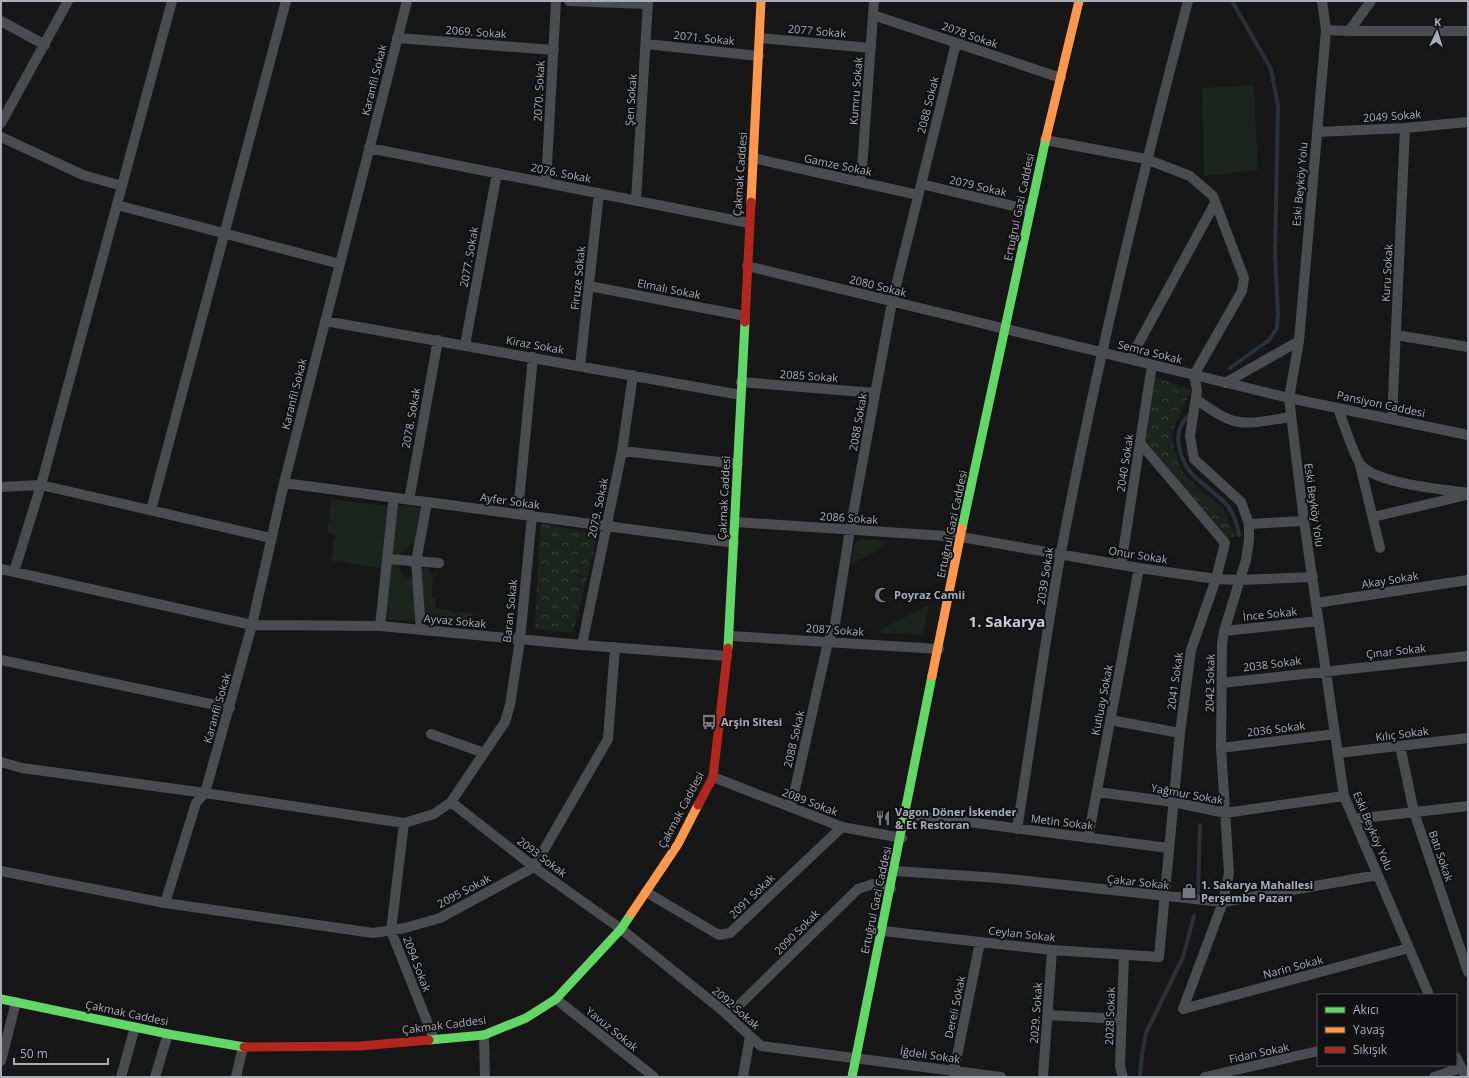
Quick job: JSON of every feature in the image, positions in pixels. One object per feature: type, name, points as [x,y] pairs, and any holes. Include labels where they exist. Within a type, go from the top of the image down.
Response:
[{"type":"main road","name":"Çakmak Caddesi","points":[[1,999],[168,1034],[243,1046],[360,1046],[484,1034],[526,1018],[556,999],[621,929],[678,844],[713,777],[730,636],[741,382],[761,1]]},
{"type":"main road","name":"Ertuğrul Gazi Caddesi","points":[[852,1077],[902,838],[961,537],[1004,329],[1045,140],[1079,1]]},
{"type":"street","points":[[1,123],[68,1]]},
{"type":"street","points":[[14,572],[40,485],[172,1]]},
{"type":"street","points":[[151,510],[286,1]]},
{"type":"street","name":"Karanfil Sokak","points":[[165,903],[196,803],[205,793],[230,708],[252,625],[284,483],[407,1]]},
{"type":"street","name":"2070. Sokak","points":[[546,182],[556,1]]},
{"type":"street","points":[[569,1],[648,2]]},
{"type":"street","name":"Kumru Sokak","points":[[862,182],[874,1]]},
{"type":"street","name":"2039 Sokak","points":[[1017,829],[1061,554],[1102,352],[1146,159],[1188,1]]},
{"type":"street","name":"Eski Beyköy Yolu","points":[[1322,1],[1326,30],[1299,341],[1289,398],[1291,417],[1304,521],[1344,796],[1430,994]]},
{"type":"street","points":[[1348,31],[1371,1]]},
{"type":"street","name":"Şen Sokak","points":[[636,200],[648,2]]},
{"type":"street","name":"2078 Sokak","points":[[873,15],[1061,78]]},
{"type":"street","points":[[1,21],[45,44]]},
{"type":"street","points":[[1326,30],[1468,31]]},
{"type":"street","name":"2069. Sokak","points":[[397,38],[554,50]]},
{"type":"street","name":"2077 Sokak","points":[[760,38],[871,48]]},
{"type":"street","name":"2088 Sokak","points":[[791,807],[828,642],[836,624],[850,530],[892,302],[956,43]]},
{"type":"street","name":"2071. Sokak","points":[[646,44],[759,56]]},
{"type":"street","name":"2049 Sokak","points":[[1317,132],[1405,128],[1468,122]]},
{"type":"street","name":"Kuru Sokak","points":[[1392,419],[1405,128]]},
{"type":"street","points":[[1,137],[83,175],[122,186]]},
{"type":"street","points":[[1045,140],[1146,159],[1190,176],[1213,196],[1244,278],[1242,292],[1194,375]]},
{"type":"street","name":"2076. Sokak","points":[[369,148],[749,223]]},
{"type":"street","name":"Gamze Sokak","points":[[753,158],[918,195]]},
{"type":"street","name":"2077. Sokak","points":[[465,345],[497,173]]},
{"type":"street","name":"2079 Sokak","points":[[921,184],[1030,210]]},
{"type":"street","name":"Firuze Sokak","points":[[580,366],[599,193]]},
{"type":"street","points":[[1130,359],[1216,203]]},
{"type":"street","points":[[117,205],[340,264]]},
{"type":"street","name":"2080 Sokak","points":[[747,266],[1004,329]]},
{"type":"street","name":"Elmalı Sokak","points":[[589,286],[745,316]]},
{"type":"street","name":"Kiraz Sokak","points":[[325,321],[741,395]]},
{"type":"street","name":"Semra Sokak","points":[[1004,329],[1289,398]]},
{"type":"street","points":[[1396,335],[1468,347]]},
{"type":"street","name":"2078. Sokak","points":[[409,500],[438,340]]},
{"type":"street","points":[[1225,382],[1299,341]]},
{"type":"street","points":[[532,516],[519,501],[533,357]]},
{"type":"street","name":"2040 Sokak","points":[[1121,565],[1152,365]]},
{"type":"street","name":"2079. Sokak","points":[[582,645],[622,451],[633,375]]},
{"type":"street","name":"2042 Sokak","points":[[1183,1009],[1223,902],[1229,873],[1221,748],[1222,644],[1224,631],[1246,560],[1249,540],[1249,524],[1241,502],[1194,459],[1190,436],[1197,390],[1194,375]]},
{"type":"street","name":"2085 Sokak","points":[[741,382],[875,393]]},
{"type":"street","points":[[1196,398],[1217,414],[1239,423],[1291,417]]},
{"type":"street","name":"Pansiyon Caddesi","points":[[1289,398],[1468,434]]},
{"type":"street","points":[[1338,408],[1360,465],[1380,548]]},
{"type":"street","name":"2041 Sokak","points":[[1140,443],[1225,542],[1216,578],[1191,650],[1180,733],[1158,957]]},
{"type":"street","points":[[622,451],[738,464]]},
{"type":"street","points":[[1360,465],[1370,472],[1386,479],[1468,494]]},
{"type":"street","name":"Ayfer Sokak","points":[[284,483],[734,543]]},
{"type":"street","points":[[1,487],[40,485],[272,538]]},
{"type":"street","points":[[1373,517],[1468,494]]},
{"type":"street","points":[[380,626],[393,504]]},
{"type":"street","points":[[421,630],[416,562],[426,508]]},
{"type":"street","name":"Baran Sokak","points":[[404,824],[434,814],[451,802],[505,722],[510,705],[520,640],[532,516]]},
{"type":"street","points":[[1249,524],[1304,521]]},
{"type":"street","name":"2086 Sokak","points":[[735,522],[961,537]]},
{"type":"street","name":"Onur Sokak","points":[[961,537],[1139,568],[1216,578],[1239,580],[1313,577]]},
{"type":"street","points":[[387,559],[439,563]]},
{"type":"street","name":"Kutluay Sokak","points":[[1088,838],[1139,568]]},
{"type":"street","name":"Ayvaz Sokak","points":[[1,569],[252,625],[380,626],[520,640],[727,656]]},
{"type":"street","name":"Akay Sokak","points":[[1316,603],[1468,580]]},
{"type":"street","name":"İnce Sokak","points":[[1224,631],[1319,621]]},
{"type":"street","name":"2087 Sokak","points":[[730,636],[939,649]]},
{"type":"street","points":[[534,867],[608,739],[615,647]]},
{"type":"street","name":"Çınar Sokak","points":[[1326,670],[1468,656]]},
{"type":"street","points":[[1,660],[230,708]]},
{"type":"street","name":"2038 Sokak","points":[[1222,682],[1326,670]]},
{"type":"street","points":[[1110,720],[1180,733]]},
{"type":"street","points":[[431,734],[484,753]]},
{"type":"street","name":"2036 Sokak","points":[[1221,748],[1335,734]]},
{"type":"street","name":"Kılıç Sokak","points":[[1338,753],[1468,738]]},
{"type":"street","name":"Batı Sokak","points":[[1400,746],[1414,812],[1468,972]]},
{"type":"street","points":[[1,762],[22,768],[205,793],[404,824]]},
{"type":"street","name":"2089 Sokak","points":[[713,777],[842,827],[902,838]]},
{"type":"street","name":"Yağmur Sokak","points":[[1097,792],[1166,801],[1225,813],[1344,796]]},
{"type":"street","name":"2093 Sokak","points":[[451,802],[534,867],[621,929]]},
{"type":"street","points":[[1354,819],[1468,806]]},
{"type":"street","name":"Metin Sokak","points":[[906,814],[1168,848]]},
{"type":"street","name":"2094 Sokak","points":[[404,824],[392,931],[434,1039]]},
{"type":"street","name":"2091 Sokak","points":[[646,892],[719,936],[730,933],[842,827]]},
{"type":"street","name":"2095 Sokak","points":[[1,871],[165,903],[374,934],[392,931],[440,918],[534,867]]},
{"type":"street","name":"Çakar Sokak","points":[[895,871],[999,878],[1164,897],[1223,902],[1378,875]]},
{"type":"street","name":"2090 Sokak","points":[[728,1016],[858,889],[873,884],[891,889]]},
{"type":"street","name":"2092 Sokak","points":[[621,929],[728,1016],[761,1046],[856,1057]]},
{"type":"street","name":"Ceylan Sokak","points":[[883,931],[1052,950],[1158,957]]},
{"type":"street","name":"Dereli Sokak","points":[[954,1074],[980,942]]},
{"type":"street","name":"Narin Sokak","points":[[1183,1009],[1409,948]]},
{"type":"street","name":"2029. Sokak","points":[[1043,1077],[1052,950]]},
{"type":"street","name":"2028 Sokak","points":[[1123,1077],[1120,1066],[1124,955]]},
{"type":"street","name":"Yavuz Sokak","points":[[556,999],[654,1077]]},
{"type":"street","points":[[1,1060],[16,1002]]},
{"type":"street","points":[[1048,1015],[1121,1019]]},
{"type":"street","points":[[121,1077],[135,1027]]},
{"type":"street","points":[[155,1077],[168,1034]]},
{"type":"street","points":[[484,1034],[485,1077]]},
{"type":"street","points":[[743,1077],[750,1036]]},
{"type":"street","points":[[236,1077],[243,1046]]},
{"type":"street","name":"Fidan Sokak","points":[[1205,1077],[1317,1052]]},
{"type":"street","name":"İğdeli Sokak","points":[[856,1057],[954,1074],[1001,1077]]},
{"type":"street","points":[[1457,1058],[1466,1077]]},
{"type":"street","points":[[1434,1077],[1461,1068]]},
{"type":"green space","points":[[1254,85],[1258,170],[1204,176],[1202,88]]},
{"type":"green space","points":[[1155,377],[1191,390],[1172,433],[1174,448],[1182,471],[1202,492],[1222,507],[1236,537],[1224,538],[1146,441]]},
{"type":"green space","points":[[332,499],[391,507],[384,568],[331,561],[335,533],[327,533]]},
{"type":"green space","points":[[395,505],[424,508],[418,544],[411,545],[406,548],[399,558],[389,557]]},
{"type":"green space","points":[[542,524],[598,534],[573,633],[535,629],[540,527]]},
{"type":"green space","points":[[860,539],[885,541],[885,546],[851,565],[855,543]]},
{"type":"green space","points":[[389,562],[398,563],[404,574],[415,580],[419,622],[382,619]]},
{"type":"green space","points":[[437,565],[437,576],[433,576],[432,598],[435,598],[435,608],[450,610],[451,612],[473,613],[472,626],[424,622],[420,569],[427,567],[431,575],[433,575],[436,572]]},
{"type":"green space","points":[[929,605],[923,635],[881,633],[881,629]]},
{"type":"waterway","points":[[1230,368],[1269,340],[1277,328],[1278,313],[1275,253],[1278,106],[1271,69],[1232,1]]},
{"type":"waterway","points":[[1191,413],[1184,420],[1179,432],[1178,441],[1182,457],[1191,473],[1229,507],[1235,518],[1239,535]]},
{"type":"waterway","points":[[1198,892],[1200,825]]},
{"type":"waterway","points":[[1140,1076],[1146,1033],[1183,957],[1194,916]]},
{"type":"traffic: fast","points":[[962,528],[1046,138]]},
{"type":"traffic: fast","points":[[728,648],[745,322]]},
{"type":"traffic: fast","points":[[852,1077],[932,676]]},
{"type":"traffic: fast","points":[[429,1040],[484,1035],[526,1018],[556,999],[621,929],[631,914]]},
{"type":"traffic: fast","points":[[1,999],[168,1034],[244,1047]]},
{"type":"traffic: slow","points":[[751,202],[761,1]]},
{"type":"traffic: slow","points":[[1046,138],[1079,1]]},
{"type":"traffic: slow","points":[[932,676],[962,528]]},
{"type":"traffic: slow","points":[[631,914],[678,844],[698,805]]},
{"type":"traffic: jam","points":[[745,322],[751,202]]},
{"type":"traffic: jam","points":[[698,805],[713,777],[728,648]]},
{"type":"traffic: jam","points":[[244,1047],[360,1046],[429,1040]]},
{"type":"place","name":"Poyraz Camii","points":[[882,595]]},
{"type":"place","name":"Arşin Sitesi","points":[[709,722]]},
{"type":"place","name":"Vagon Döner İskender & Et Restoran","points":[[883,818]]},
{"type":"place","name":"1. Sakarya Mahallesi Perşembe Pazarı","points":[[1189,891]]},
{"type":"district","name":"1. Sakarya","points":[[1007,622]]}]
